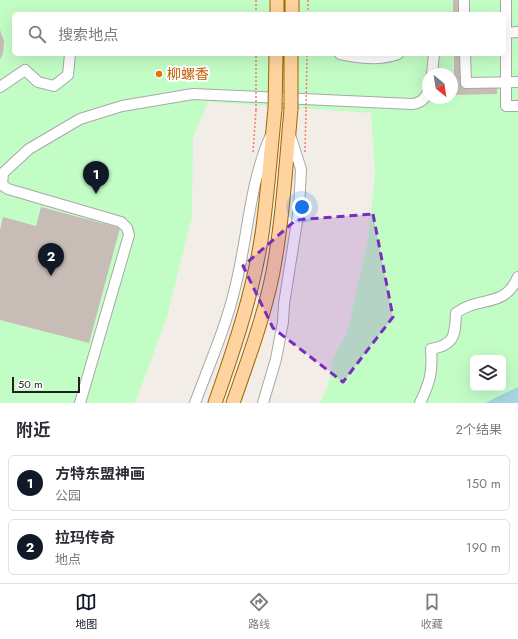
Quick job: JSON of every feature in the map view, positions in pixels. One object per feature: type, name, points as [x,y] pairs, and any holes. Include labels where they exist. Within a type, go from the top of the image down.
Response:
[{"type":"main road","points":[[277,0],[277,12]]},
{"type":"main road","points":[[292,0],[292,12]]},
{"type":"main road","points":[[215,403],[242,322],[254,274],[263,228],[275,109],[276,56]]},
{"type":"main road","points":[[233,403],[256,336],[273,273],[283,206],[289,132],[291,56]]},
{"type":"street","points":[[464,0],[464,12]]},
{"type":"street","points":[[506,0],[506,12]]},
{"type":"street","points":[[506,33],[518,32]]},
{"type":"street","points":[[0,87],[25,70],[38,82],[54,86],[68,75],[70,56]]},
{"type":"street","points":[[351,56],[367,59],[392,56]]},
{"type":"street","points":[[433,68],[434,56]]},
{"type":"street","points":[[465,56],[466,83],[518,82]]},
{"type":"street","points":[[505,56],[506,106],[518,106]]},
{"type":"street","points":[[80,403],[129,236],[127,228],[121,222],[8,189],[2,185],[1,178],[3,173],[12,163],[29,149],[80,119],[122,106],[179,96],[194,94],[412,104],[422,101]]},
{"type":"street","points":[[195,403],[235,290],[244,249],[255,178],[261,158],[273,130]]},
{"type":"street","points":[[263,403],[276,359],[283,322],[284,304],[299,209],[300,169],[289,132]]},
{"type":"street","points":[[420,403],[431,381],[433,365],[431,349],[444,347],[451,341],[455,332],[456,313],[473,303],[496,299],[507,294],[514,287],[518,277]]},
{"type":"path","points":[[256,0],[256,12]]},
{"type":"path","points":[[308,0],[308,12]]},
{"type":"path","points":[[256,56],[256,110]]},
{"type":"path","points":[[300,169],[306,148],[307,56]]},
{"type":"highlighted area","points":[[373,214],[393,317],[343,382],[273,328],[243,266],[296,220]]},
{"type":"green space","points":[[0,0],[518,0],[518,403],[320,403],[327,388],[334,356],[347,333],[368,240],[375,172],[371,113],[208,102],[193,138],[192,216],[167,317],[135,403],[0,403]]},
{"type":"water","points":[[518,387],[518,403],[486,403],[487,402]]},
{"type":"building","points":[[453,0],[461,0],[461,12],[453,12]]},
{"type":"building","points":[[0,30],[4,41],[3,53],[0,60]]},
{"type":"building","points":[[454,56],[462,56],[462,88],[497,87],[497,94],[458,95],[458,68],[454,68]]},
{"type":"building","points":[[41,207],[120,228],[89,343],[0,320],[0,230],[3,217],[36,226]]},
{"type":"place","name":"柳螺香","points":[[159,74]]},
{"type":"place","name":"方特东盟神画","points":[[96,194]]},
{"type":"place","name":"拉玛传奇","points":[[51,276]]}]
